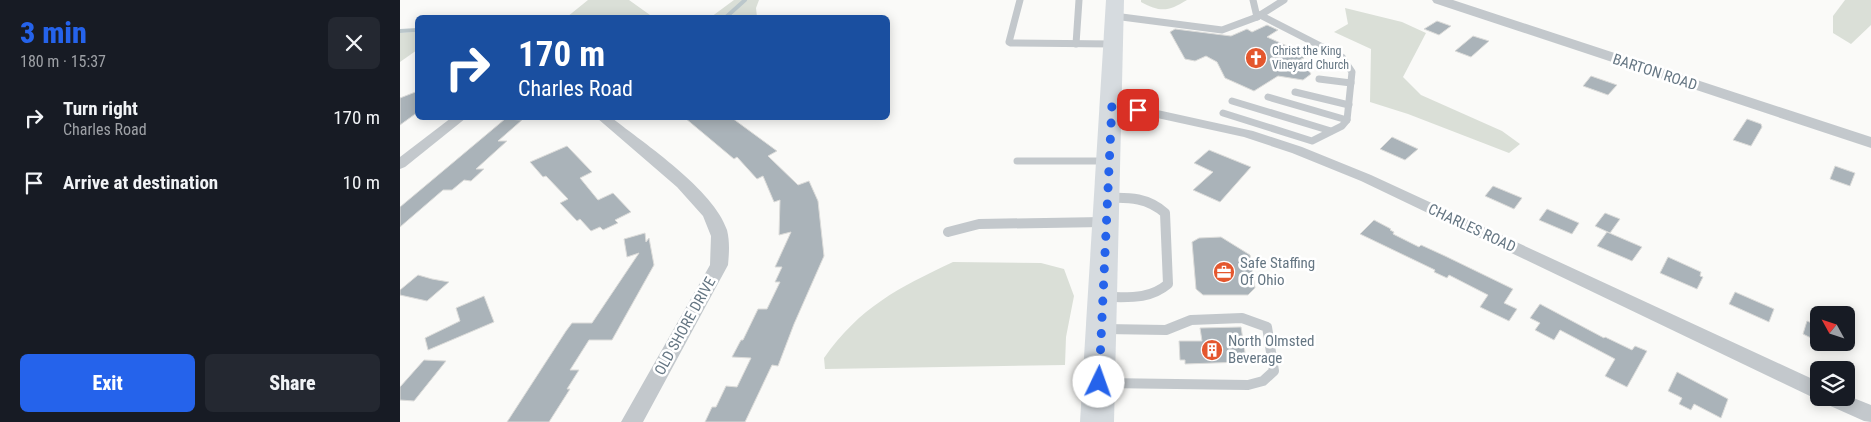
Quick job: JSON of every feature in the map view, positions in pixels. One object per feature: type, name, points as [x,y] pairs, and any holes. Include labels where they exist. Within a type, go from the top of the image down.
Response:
[{"type":"main road","points":[[1097,422],[1112,104],[1114,8]]},
{"type":"street","name":"BARTON ROAD","points":[[1439,0],[1871,143]]},
{"type":"street","name":"CHARLES ROAD","points":[[1112,104],[1249,128],[1307,147],[1366,178],[1810,387]]},
{"type":"street","points":[[400,164],[456,120]]},
{"type":"street","name":"OLD SHORE DRIVE","points":[[606,120],[696,195],[716,226],[721,243],[719,265],[632,422]]},
{"type":"street","points":[[1851,406],[1871,415]]},
{"type":"lane","points":[[1020,0],[1009,42],[1113,44]]},
{"type":"lane","points":[[1076,44],[1080,0]]},
{"type":"lane","points":[[1253,0],[1259,16],[1342,57],[1352,72],[1347,120]]},
{"type":"lane","points":[[1114,8],[1222,30],[1259,16],[1281,1]]},
{"type":"lane","points":[[1320,79],[1351,83]]},
{"type":"lane","points":[[1295,92],[1348,105]]},
{"type":"lane","points":[[1268,97],[1347,120]]},
{"type":"lane","points":[[1232,102],[1331,131]]},
{"type":"lane","points":[[1223,113],[1249,128]]},
{"type":"lane","points":[[1307,147],[1347,120]]},
{"type":"lane","points":[[1017,161],[1109,161]]},
{"type":"lane","points":[[948,232],[979,224],[1107,210],[1140,197],[1159,207],[1165,214],[1168,284],[1161,292],[1145,298],[1103,297]]},
{"type":"lane","points":[[1099,382],[1248,385],[1263,381],[1274,371],[1266,326],[1242,318],[1192,320],[1166,330],[1101,329]]},
{"type":"shaded area","points":[[588,0],[629,0],[650,15],[569,15]]},
{"type":"shaded area","points":[[734,0],[759,0],[756,8],[757,15],[714,15]]},
{"type":"shaded area","points":[[1141,0],[1187,0],[1175,7],[1160,9],[1148,6],[1141,2]]},
{"type":"shaded area","points":[[1845,0],[1871,0],[1871,25],[1851,44],[1833,33],[1833,16]]},
{"type":"shaded area","points":[[1345,8],[1402,22],[1426,33],[1403,77],[1421,95],[1502,131],[1520,144],[1509,153],[1408,114],[1370,102],[1371,49],[1334,32],[1348,24]]},
{"type":"shaded area","points":[[415,32],[415,51],[400,62],[400,33]]},
{"type":"shaded area","points":[[953,262],[1041,263],[1064,269],[1074,296],[1066,337],[1065,365],[825,369],[824,358],[838,340],[866,312],[898,290]]},
{"type":"building","points":[[1437,21],[1451,26],[1439,35],[1424,29]]},
{"type":"building","name":"Christ the King Vineyard Church","points":[[1267,25],[1278,30],[1267,37],[1296,50],[1304,58],[1301,59],[1311,74],[1303,80],[1278,76],[1254,91],[1225,78],[1217,62],[1206,56],[1195,61],[1185,59],[1170,32],[1175,29],[1231,36],[1247,29],[1252,32]]},
{"type":"building","points":[[1473,36],[1489,41],[1471,57],[1455,51]]},
{"type":"building","points":[[1591,76],[1617,85],[1608,95],[1583,86]]},
{"type":"building","points":[[415,92],[415,114],[400,125],[400,98]]},
{"type":"building","points":[[1747,119],[1761,124],[1762,127],[1751,146],[1733,140]]},
{"type":"building","points":[[504,120],[522,120],[498,141],[507,141],[476,169],[484,169],[471,181],[464,180],[452,190],[443,190],[400,227],[400,207]]},
{"type":"building","points":[[687,120],[735,120],[777,151],[768,156],[798,185],[809,181],[818,201],[824,256],[778,366],[772,365],[745,422],[705,422],[712,407],[716,407],[726,386],[737,387],[751,358],[732,357],[741,340],[743,340],[758,309],[767,309],[780,282],[775,282],[782,267],[775,267],[791,232],[779,235],[780,200],[774,202],[763,176],[757,179],[737,157],[734,159]]},
{"type":"building","points":[[1392,137],[1418,149],[1405,160],[1380,149]]},
{"type":"building","points":[[567,146],[592,172],[580,178],[598,200],[613,193],[631,212],[615,220],[618,223],[603,230],[600,227],[591,231],[580,219],[577,221],[560,203],[568,199],[546,176],[543,177],[530,162]]},
{"type":"building","points":[[1209,150],[1251,167],[1220,202],[1193,190],[1213,172],[1194,163]]},
{"type":"building","points":[[1835,166],[1855,173],[1850,186],[1830,179]]},
{"type":"building","points":[[1493,186],[1522,198],[1514,209],[1485,196]]},
{"type":"building","points":[[1547,209],[1579,223],[1572,234],[1539,220]]},
{"type":"building","points":[[1605,213],[1620,219],[1610,233],[1595,226]]},
{"type":"building","points":[[1374,220],[1391,229],[1394,232],[1393,234],[1419,247],[1421,245],[1513,289],[1504,303],[1517,309],[1509,321],[1480,307],[1488,295],[1449,275],[1447,278],[1434,272],[1435,270],[1360,234]]},
{"type":"building","points":[[1607,232],[1642,247],[1632,261],[1597,246]]},
{"type":"building","points":[[645,233],[646,242],[649,238],[654,265],[612,340],[589,340],[570,370],[579,370],[567,389],[570,389],[549,422],[507,422],[572,323],[592,323],[639,253],[627,257],[624,239]]},
{"type":"building","name":"Safe Staffing Of Ohio","points":[[1221,237],[1250,255],[1255,288],[1248,295],[1203,295],[1196,289],[1192,242],[1199,238]]},
{"type":"building","points":[[1668,257],[1701,272],[1700,276],[1703,277],[1697,289],[1660,273]]},
{"type":"building","points":[[418,275],[449,282],[427,301],[400,295],[400,290]]},
{"type":"building","points":[[1735,292],[1774,309],[1769,322],[1729,304]]},
{"type":"building","points":[[484,296],[494,322],[428,350],[425,338],[460,321],[456,308]]},
{"type":"building","points":[[1540,304],[1604,338],[1632,350],[1635,346],[1647,351],[1627,387],[1605,376],[1615,359],[1560,330],[1554,340],[1535,330],[1540,323],[1530,318]]},
{"type":"building","points":[[1807,321],[1810,322],[1810,338],[1803,334]]},
{"type":"building","name":"North Olmsted Beverage","points":[[1241,327],[1246,359],[1241,359],[1242,362],[1185,364],[1185,360],[1180,360],[1179,341],[1202,341],[1200,328]]},
{"type":"building","points":[[424,360],[446,361],[414,401],[400,400],[400,387]]},
{"type":"building","points":[[1677,372],[1728,399],[1721,418],[1694,404],[1691,410],[1679,404],[1682,398],[1668,391]]},
{"type":"waterway","points":[[728,15],[745,0]]},
{"type":"waterway","points":[[400,31],[415,30]]},
{"type":"place","name":"Christ the King Vineyard Church","points":[[1256,58]]},
{"type":"place","name":"Safe Staffing Of Ohio","points":[[1224,272]]},
{"type":"place","name":"North Olmsted Beverage","points":[[1212,350]]},
{"type":"route","points":[[1099,382],[1112,104],[1138,110]]}]
